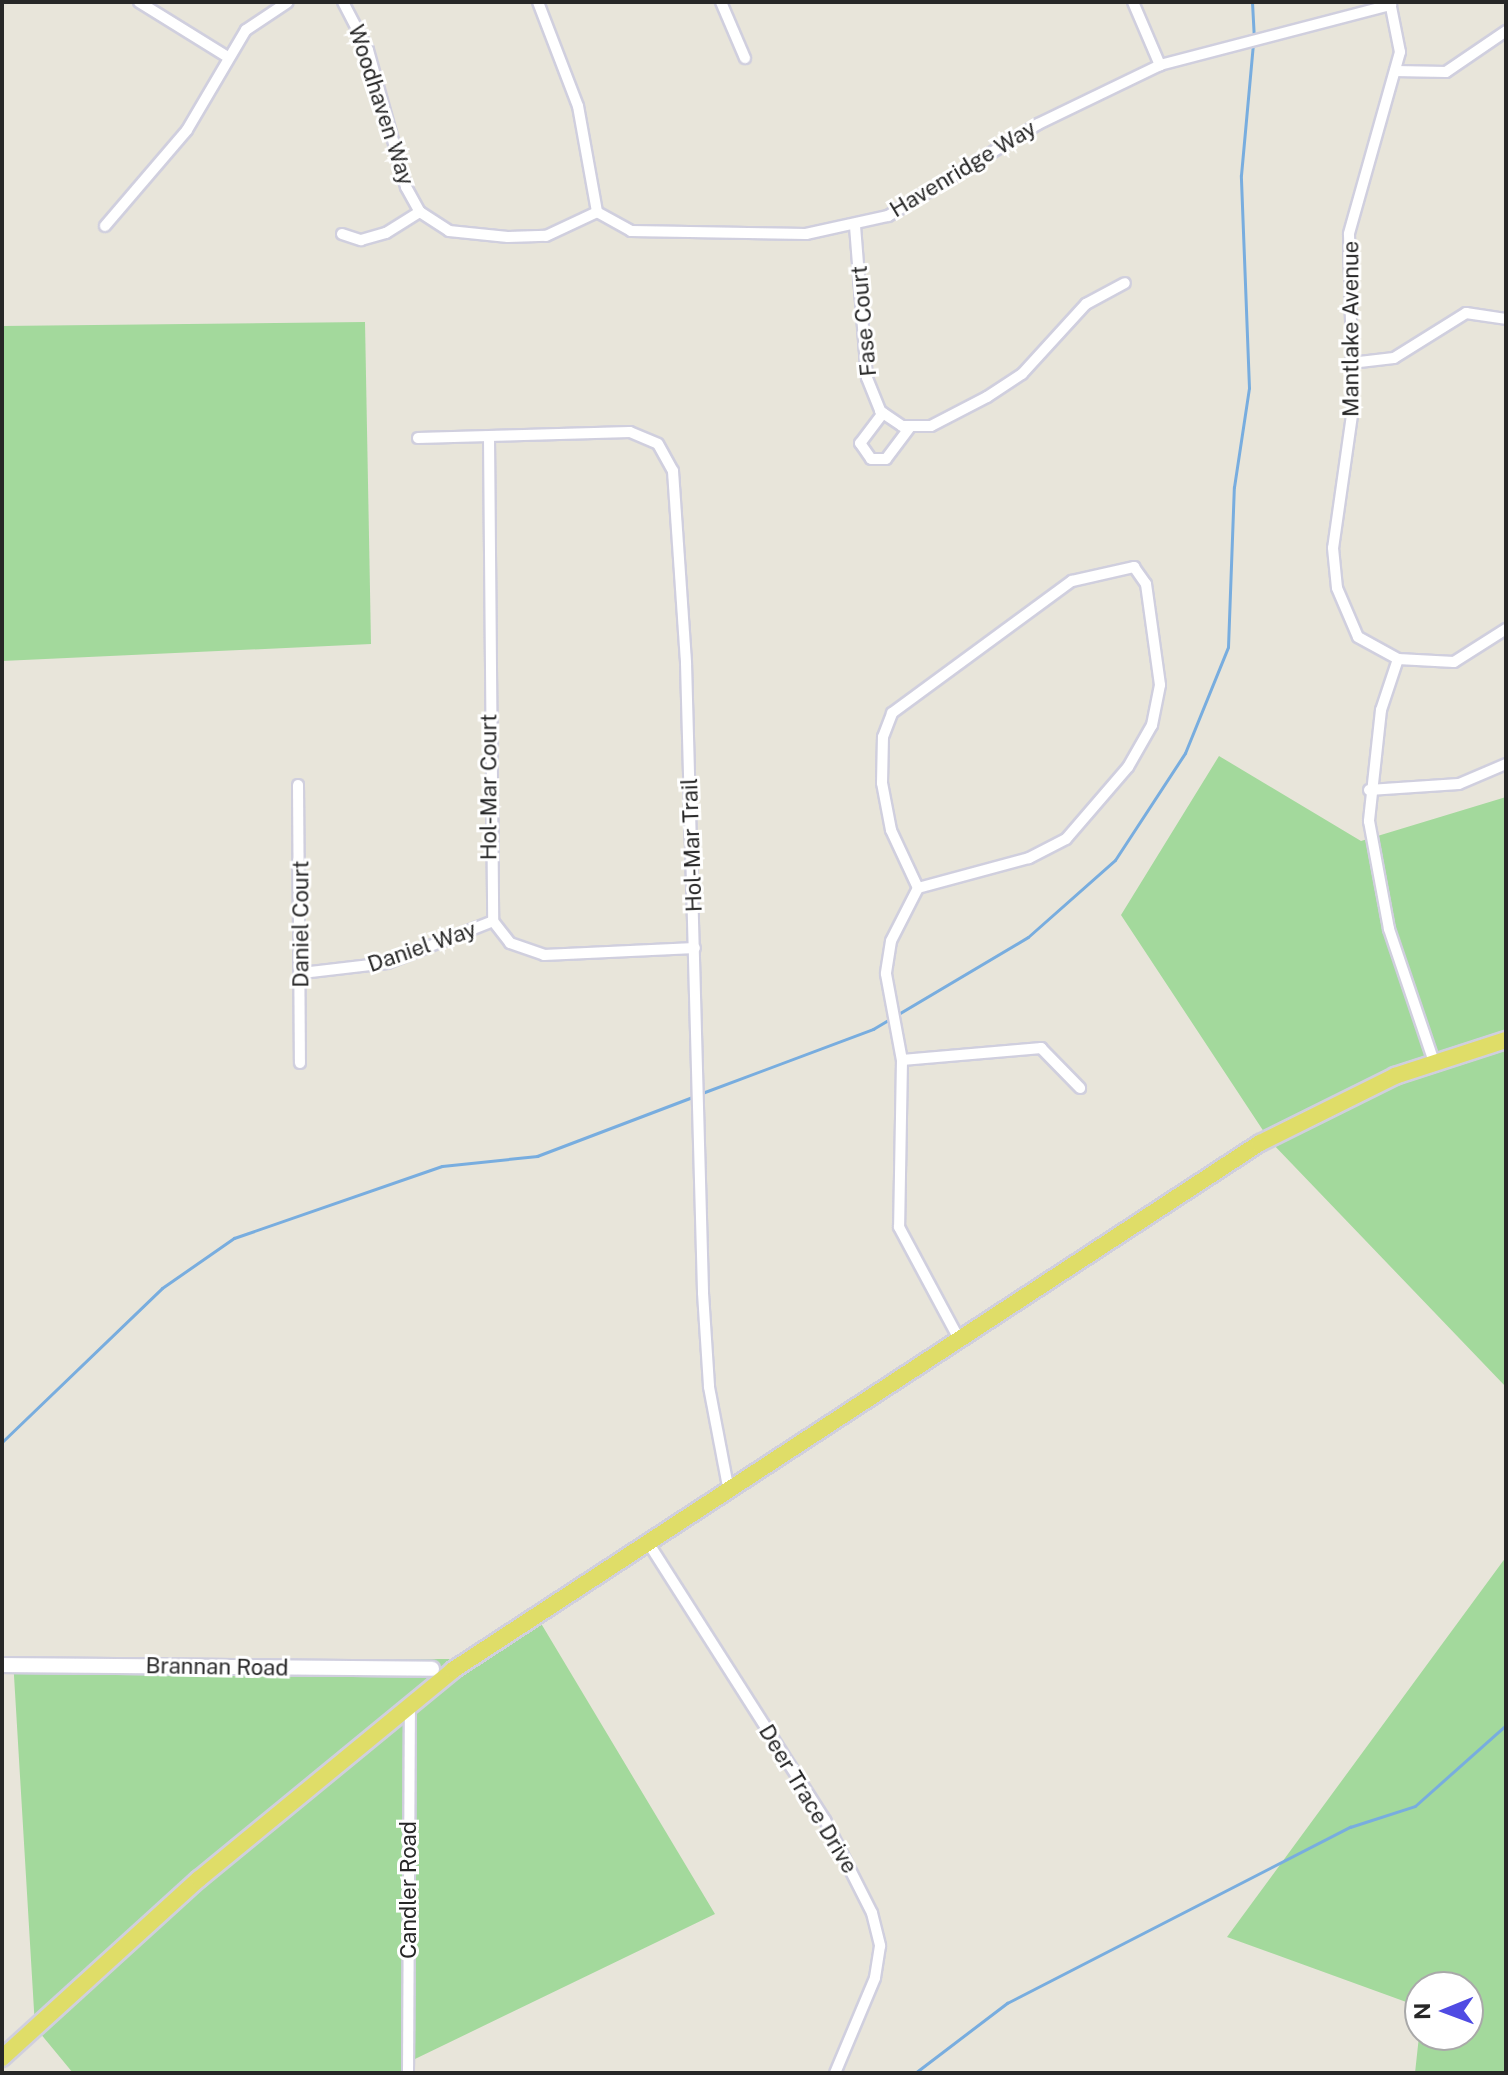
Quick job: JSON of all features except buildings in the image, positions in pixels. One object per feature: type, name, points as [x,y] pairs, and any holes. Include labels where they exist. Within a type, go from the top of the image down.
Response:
[{"type":"main road","points":[[2,2058],[199,1879],[453,1670],[729,1492],[958,1337],[1260,1143],[1434,1062],[1506,1040]]},
{"type":"street","points":[[139,2],[226,56]]},
{"type":"street","points":[[105,226],[187,130],[226,56],[246,30],[288,2]]},
{"type":"street","points":[[538,2],[578,106],[597,212]]},
{"type":"street","points":[[721,2],[745,58]]},
{"type":"street","points":[[1133,2],[1160,65]]},
{"type":"street","name":"Woodhaven Way","points":[[345,3],[420,212],[449,231],[508,237],[546,236],[597,212]]},
{"type":"street","name":"Havenridge Way","points":[[597,212],[631,231],[655,233],[806,234],[855,226],[888,216],[1038,124],[1160,65],[1390,3]]},
{"type":"street","name":"Mantlake Avenue","points":[[1390,3],[1400,41],[1395,71],[1349,234],[1353,408],[1333,548],[1337,588],[1358,637],[1398,659],[1454,662],[1506,629]]},
{"type":"street","points":[[1395,71],[1446,72],[1506,31]]},
{"type":"street","points":[[342,234],[361,240],[386,233],[420,212]]},
{"type":"street","name":"Fase Court","points":[[855,226],[867,378],[883,413]]},
{"type":"street","points":[[910,427],[886,459],[871,459],[860,443],[883,413],[910,427],[955,417],[1022,374],[1086,304],[1125,283]]},
{"type":"street","points":[[1351,363],[1394,358],[1466,313],[1506,319]]},
{"type":"street","name":"Hol-Mar Trail","points":[[418,438],[630,432],[668,456],[681,570],[695,948],[703,1293],[709,1387],[729,1492]]},
{"type":"street","name":"Hol-Mar Court","points":[[489,438],[493,921]]},
{"type":"street","points":[[918,888],[889,818],[883,737],[892,713],[1072,581],[1134,567],[1146,584],[1156,655],[1152,725],[1128,767],[1066,839],[1029,858],[918,888],[902,912],[886,974],[902,1060],[899,1227],[958,1337]]},
{"type":"street","points":[[1398,659],[1369,790],[1375,871],[1434,1062]]},
{"type":"street","points":[[1369,790],[1459,784],[1506,764]]},
{"type":"street","name":"Daniel Court","points":[[298,785],[302,973],[300,1063]]},
{"type":"street","points":[[493,921],[510,943],[544,955],[695,948]]},
{"type":"street","name":"Daniel Way","points":[[302,973],[387,963],[493,921]]},
{"type":"street","points":[[902,1060],[1041,1048],[1080,1088]]},
{"type":"street","name":"Deer Trace Drive","points":[[649,1544],[825,1820],[872,1913],[880,1946],[875,1978],[835,2073]]},
{"type":"street","name":"Brannan Road","points":[[2,1665],[432,1669]]},
{"type":"street","points":[[432,1669],[453,1670]]},
{"type":"street","name":"Candler Road","points":[[408,2073],[410,1707]]},
{"type":"green space","points":[[365,322],[371,644],[2,661],[2,326]]},
{"type":"green space","points":[[1219,756],[1361,841],[1506,797],[1506,1387],[1270,1141],[1121,915]]},
{"type":"green space","points":[[1506,1557],[1506,2073],[1415,2073],[1417,2051],[1484,2051],[1484,1971],[1404,1971],[1404,2001],[1227,1937]]},
{"type":"green space","points":[[539,1620],[715,1914],[415,2059],[414,2073],[73,2073],[35,2027],[13,1659],[470,1659]]},
{"type":"waterway","points":[[1252,2],[1254,36]]},
{"type":"waterway","points":[[702,1093],[873,1029],[1028,937],[1115,860],[1185,753],[1228,647],[1234,487],[1249,388],[1241,175],[1253,44]]},
{"type":"waterway","points":[[2,1442],[162,1288],[234,1238],[442,1166],[537,1156],[695,1096]]},
{"type":"waterway","points":[[915,2073],[1007,2003],[1350,1827],[1415,1806],[1506,1725]]}]
